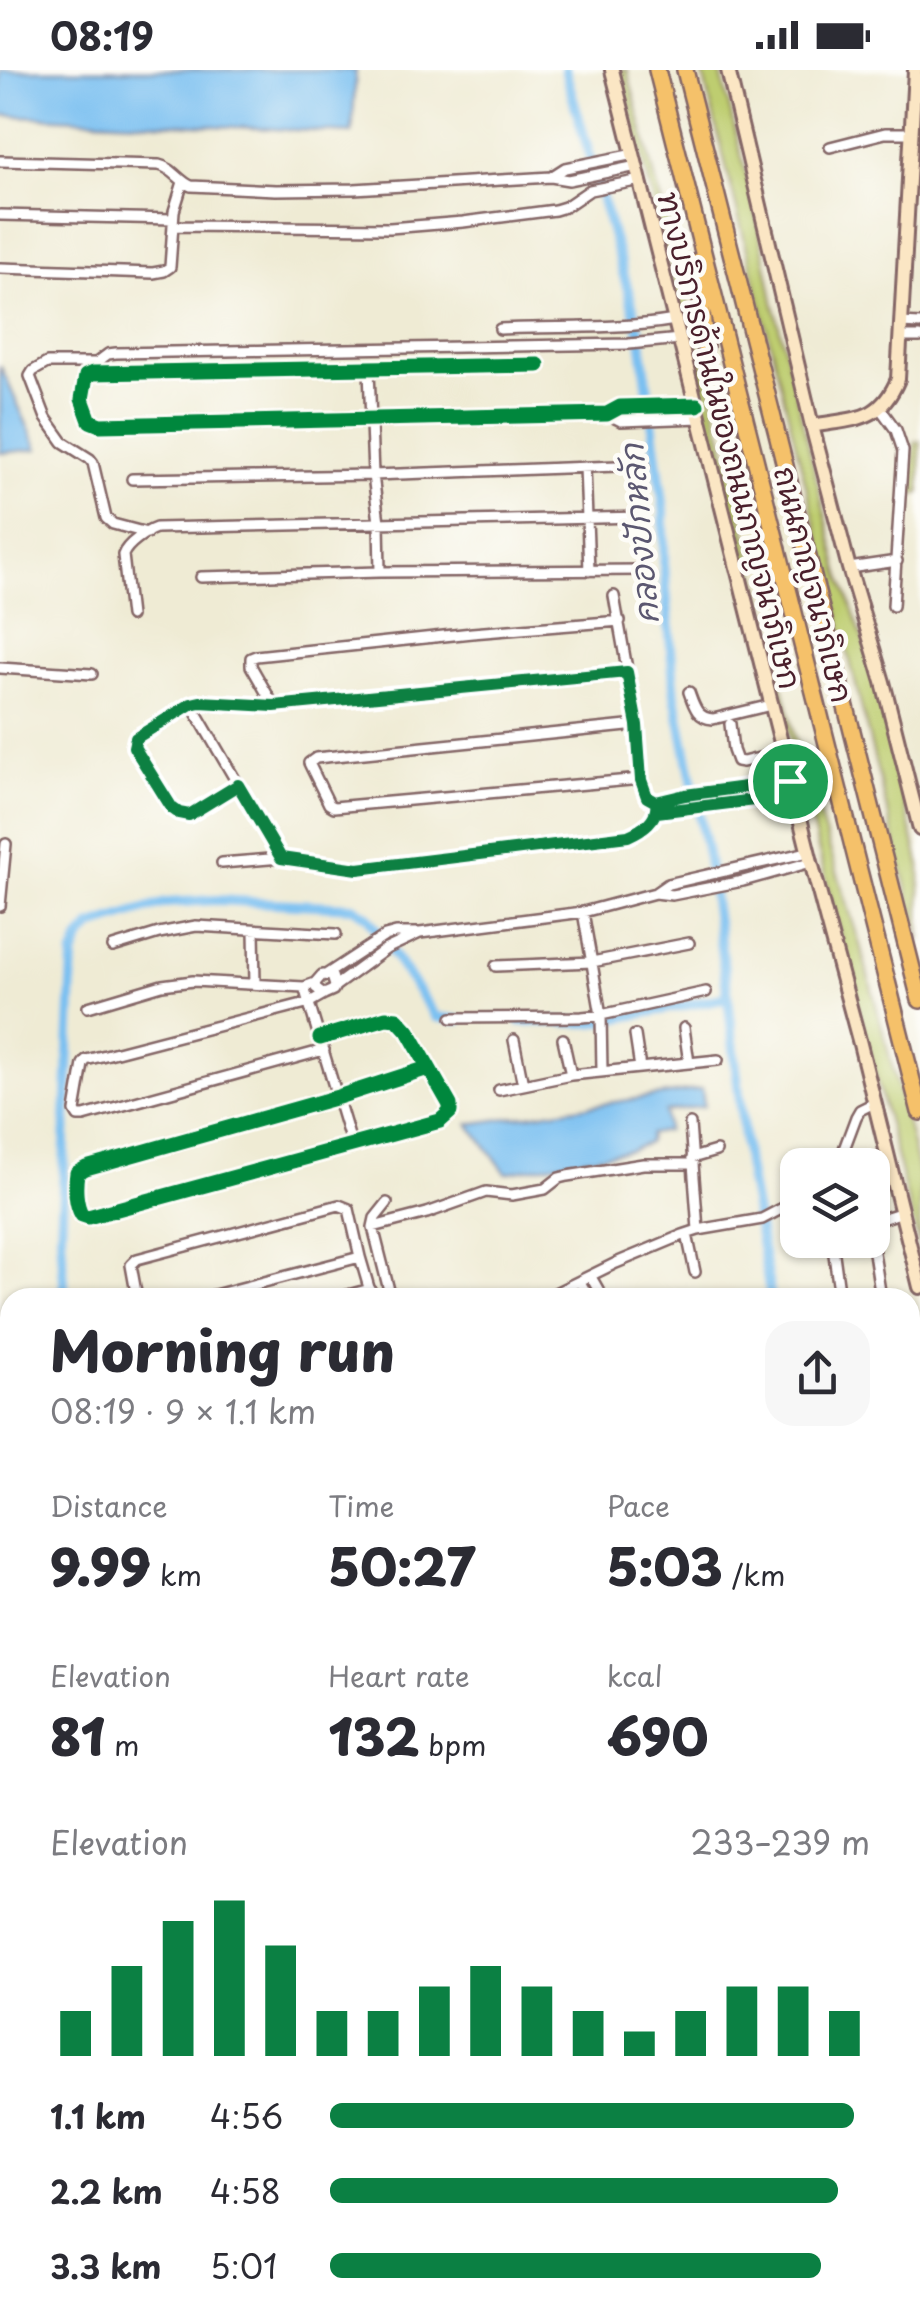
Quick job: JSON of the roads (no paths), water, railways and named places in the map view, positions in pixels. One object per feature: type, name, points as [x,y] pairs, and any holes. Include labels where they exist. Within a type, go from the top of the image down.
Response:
[{"type":"highway","name":"ถนนกาญจนาภิเษก","points":[[657,70],[920,1112]]},
{"type":"highway","name":"ถนนกาญจนาภิเษก","points":[[685,70],[920,1000]]},
{"type":"highway","points":[[694,218],[705,347]]},
{"type":"main road","name":"ทางบริการด้านในของถนนกาญจนาภิเษก","points":[[612,70],[920,1287]]},
{"type":"main road","points":[[728,70],[812,426],[884,682],[920,829]]},
{"type":"main road","points":[[812,426],[880,408],[898,378],[911,132],[917,94],[915,70]]},
{"type":"street","points":[[830,148],[885,133],[911,132]]},
{"type":"street","points":[[551,177],[564,168],[600,160],[637,166]]},
{"type":"street","points":[[0,161],[159,165],[183,182],[206,188],[354,188],[551,177],[569,180],[637,166]]},
{"type":"street","points":[[0,215],[342,229],[424,226],[555,210],[590,190],[608,186],[637,166]]},
{"type":"street","points":[[0,268],[164,271],[170,267],[173,223],[183,182]]},
{"type":"street","points":[[500,328],[614,328],[675,320]]},
{"type":"street","points":[[900,330],[920,324]]},
{"type":"street","points":[[900,330],[920,338]]},
{"type":"street","points":[[146,533],[113,524],[106,518],[93,463],[63,442],[46,418],[30,376],[32,371],[47,363],[96,363],[116,352],[629,344],[680,339]]},
{"type":"street","points":[[538,365],[93,374],[86,376],[82,399],[90,421],[100,425],[607,414],[621,421],[666,408],[699,411]]},
{"type":"street","points":[[369,370],[380,572]]},
{"type":"street","points":[[880,408],[896,430],[903,451],[893,606]]},
{"type":"street","points":[[640,414],[668,419],[699,411]]},
{"type":"street","points":[[132,479],[644,464]]},
{"type":"street","points":[[585,467],[589,570]]},
{"type":"street","points":[[130,616],[125,549],[146,533],[166,527],[641,517]]},
{"type":"street","points":[[849,568],[896,560]]},
{"type":"street","points":[[201,577],[645,570]]},
{"type":"street","points":[[614,596],[637,725],[641,780],[647,797],[657,807],[688,810],[792,788]]},
{"type":"street","points":[[274,706],[251,666],[251,658],[620,621]]},
{"type":"street","points":[[0,668],[92,674]]},
{"type":"street","points":[[238,785],[189,815],[179,813],[134,747],[136,738],[200,702],[274,706],[627,672]]},
{"type":"street","points":[[689,692],[699,715],[705,718],[772,705]]},
{"type":"street","points":[[191,704],[281,858]]},
{"type":"street","points":[[730,724],[732,750],[738,761],[784,752]]},
{"type":"street","points":[[637,725],[316,758],[309,764],[334,807],[641,780]]},
{"type":"street","points":[[222,863],[281,858],[358,869],[628,836],[642,828],[657,807],[685,795],[792,788]]},
{"type":"street","points":[[0,906],[6,844]]},
{"type":"street","points":[[88,1006],[162,985],[193,981],[304,987],[378,940],[396,933],[583,912],[715,872],[809,857]]},
{"type":"street","points":[[655,893],[672,895],[743,881],[809,857]]},
{"type":"street","points":[[583,912],[601,1017],[602,1071]]},
{"type":"street","points":[[113,947],[186,927],[336,934]]},
{"type":"street","points":[[254,930],[255,984]]},
{"type":"street","points":[[324,1050],[84,1116],[78,1116],[76,1111],[86,1060],[310,1002],[333,990],[386,949],[420,933]]},
{"type":"street","points":[[496,966],[592,962],[689,943]]},
{"type":"street","points":[[327,974],[335,980],[335,986]]},
{"type":"street","points":[[316,982],[316,988],[324,994]]},
{"type":"street","points":[[304,987],[352,1146]]},
{"type":"street","points":[[452,1018],[601,1017],[706,992]]},
{"type":"street","points":[[320,1038],[386,1018],[397,1019],[408,1031],[450,1106],[450,1112],[446,1117],[352,1146],[88,1217],[82,1215],[78,1209],[77,1173],[86,1168],[428,1068]]},
{"type":"street","points":[[684,1028],[689,1063]]},
{"type":"street","points":[[635,1035],[640,1068]]},
{"type":"street","points":[[563,1039],[570,1076]]},
{"type":"street","points":[[514,1040],[523,1085]]},
{"type":"street","points":[[499,1090],[602,1071],[718,1060]]},
{"type":"street","points":[[844,1148],[860,1110],[874,1103]]},
{"type":"street","points":[[690,1124],[695,1272]]},
{"type":"street","points":[[373,1227],[486,1192],[512,1196],[545,1188],[567,1176],[692,1161],[716,1151]]},
{"type":"street","points":[[387,1203],[373,1227],[388,1288]]},
{"type":"street","points":[[135,1288],[132,1265],[137,1259],[339,1204],[348,1209],[370,1288]]},
{"type":"street","points":[[568,1288],[616,1263],[692,1232],[762,1219],[780,1210]]},
{"type":"street","points":[[890,1216],[900,1213]]},
{"type":"street","points":[[243,1288],[360,1256]]},
{"type":"street","points":[[834,1258],[839,1288]]},
{"type":"street","points":[[874,1258],[879,1288]]},
{"type":"street","points":[[591,1276],[598,1288]]},
{"type":"street","points":[[580,1282],[584,1288]]},
{"type":"water","points":[[0,70],[356,70],[352,133],[0,115]]},
{"type":"water","points":[[0,365],[38,449],[0,453]]},
{"type":"water","points":[[702,1089],[704,1106],[665,1112],[667,1131],[650,1134],[648,1143],[631,1150],[506,1173],[469,1124]]},
{"type":"waterway","name":"คลองปักหลัก","points":[[565,70],[640,332],[664,510],[664,565],[675,696],[708,859],[747,1164],[769,1288]]},
{"type":"waterway","points":[[64,1288],[61,1236],[73,956],[80,939],[92,926],[166,903],[216,900],[353,907],[367,916],[436,1017],[458,1020]]},
{"type":"waterway","points":[[520,1021],[591,1023],[728,997]]}]
